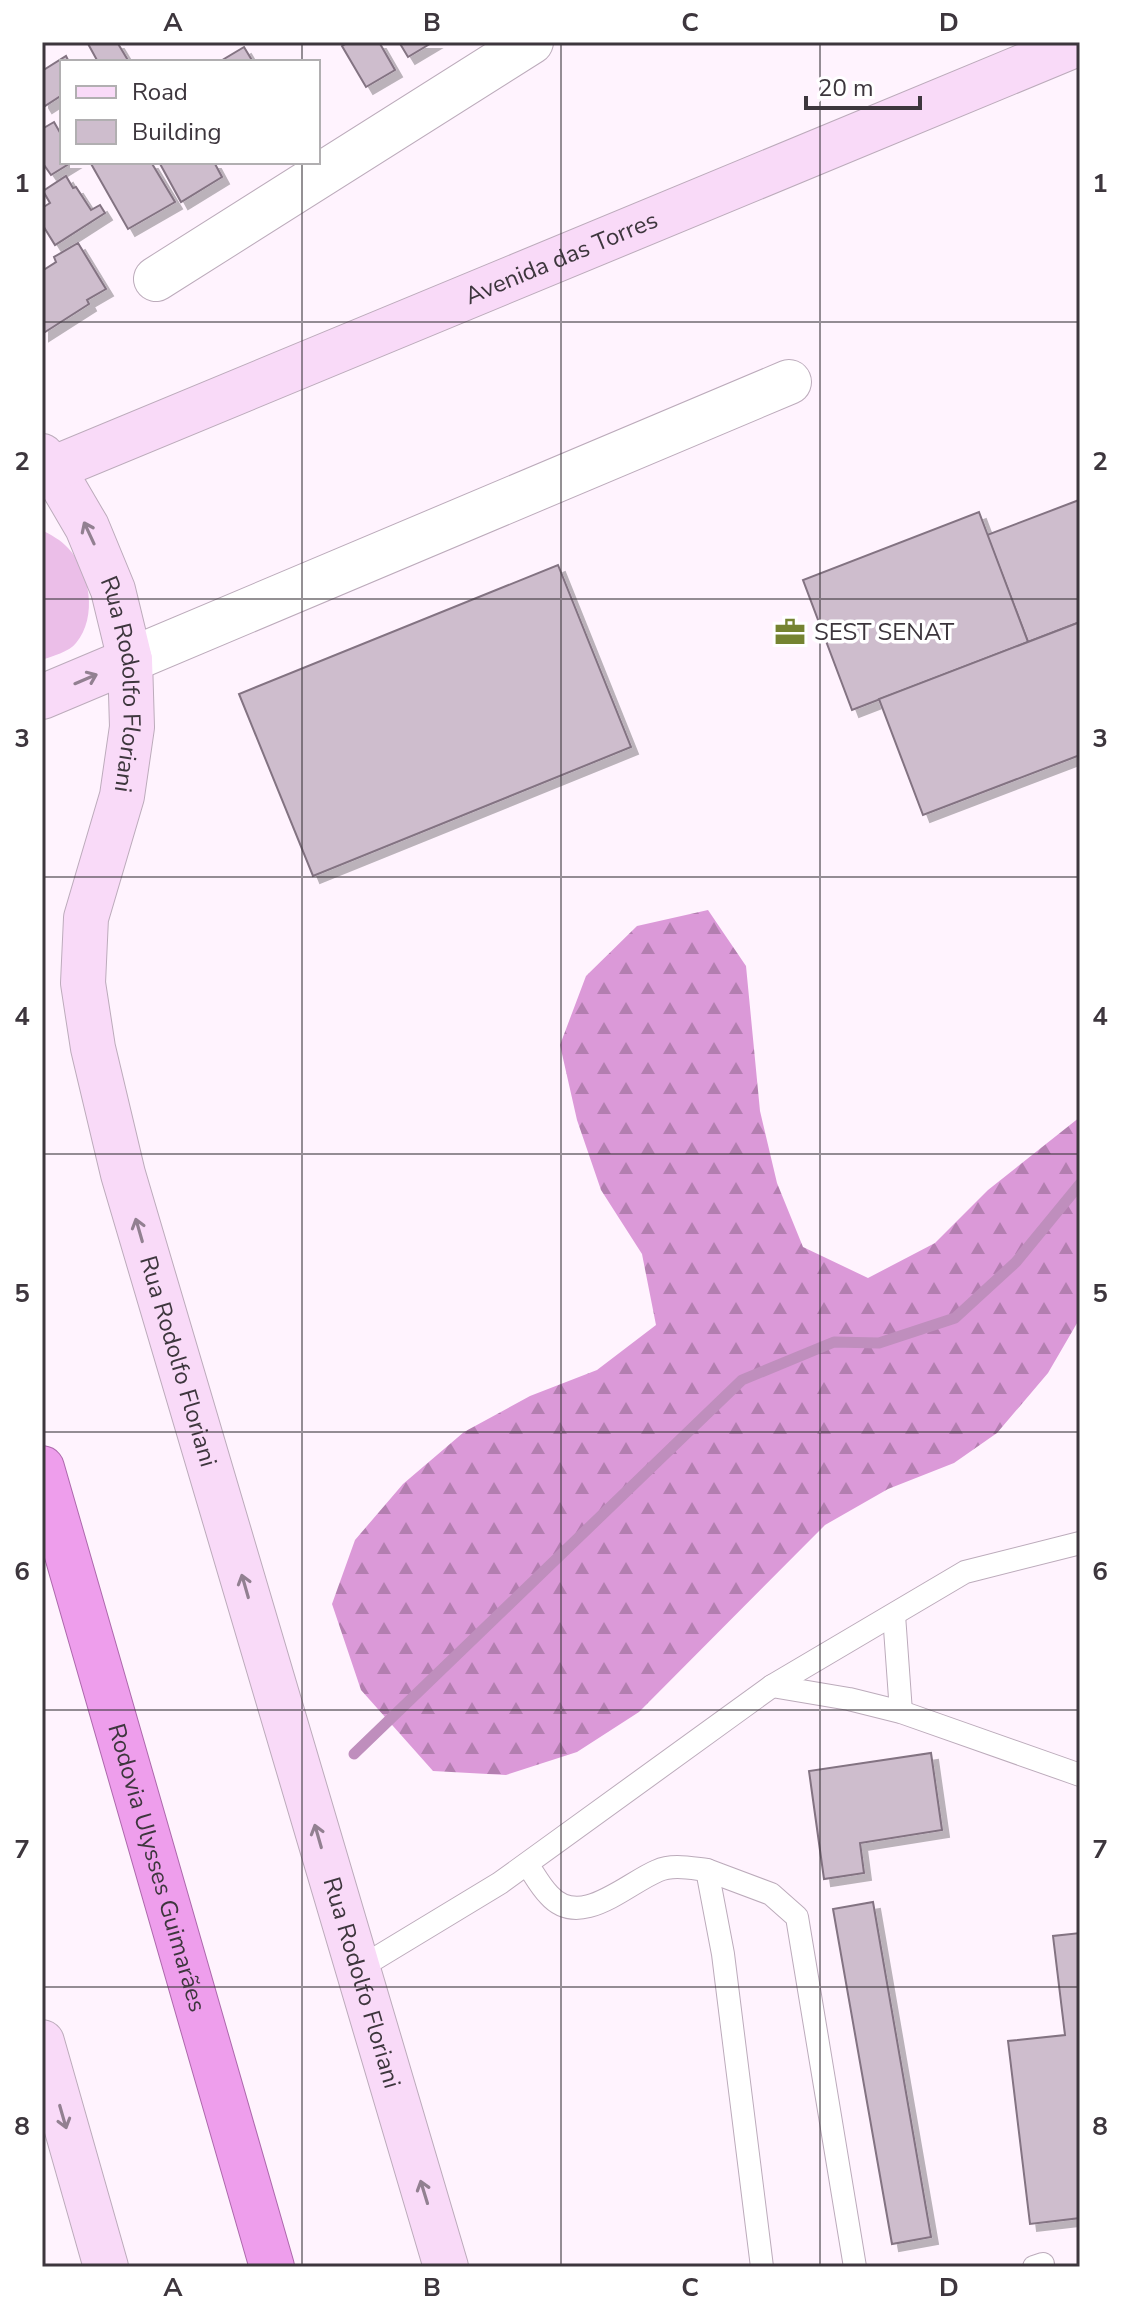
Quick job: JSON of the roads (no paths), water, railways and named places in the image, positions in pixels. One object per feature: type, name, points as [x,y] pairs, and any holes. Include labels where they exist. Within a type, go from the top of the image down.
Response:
[{"type":"highway","name":"Rodovia Ulysses Guimarães","points":[[42,1468],[272,2267]]},
{"type":"main road","name":"Avenida das Torres","points":[[46,466],[1080,43]]},
{"type":"main road","name":"Rua Rodolfo Floriani","points":[[46,466],[87,527],[113,590],[130,660],[132,727],[122,796],[86,918],[83,983],[93,1048],[123,1174],[446,2267]]},
{"type":"main road","points":[[42,697],[130,660]]},
{"type":"main road","points":[[42,2042],[106,2267]]},
{"type":"street","points":[[156,279],[531,42]]},
{"type":"street","points":[[130,660],[789,382]]},
{"type":"lane","points":[[358,1969],[500,1883],[772,1686],[965,1572],[1080,1543]]},
{"type":"lane","points":[[894,1615],[901,1712]]},
{"type":"lane","points":[[772,1686],[849,1699],[901,1712],[1080,1775]]},
{"type":"lane","points":[[527,1864],[550,1898],[567,1906],[592,1907],[659,1870],[679,1867],[707,1870],[771,1894],[797,1917],[855,2267]]},
{"type":"lane","points":[[707,1870],[723,1954],[762,2267]]},
{"type":"waterway","points":[[354,1754],[742,1380],[834,1342],[879,1343],[955,1318],[1016,1262],[1080,1184]]},
{"type":"place","name":"SEST SENAT","points":[[790,632]]}]
